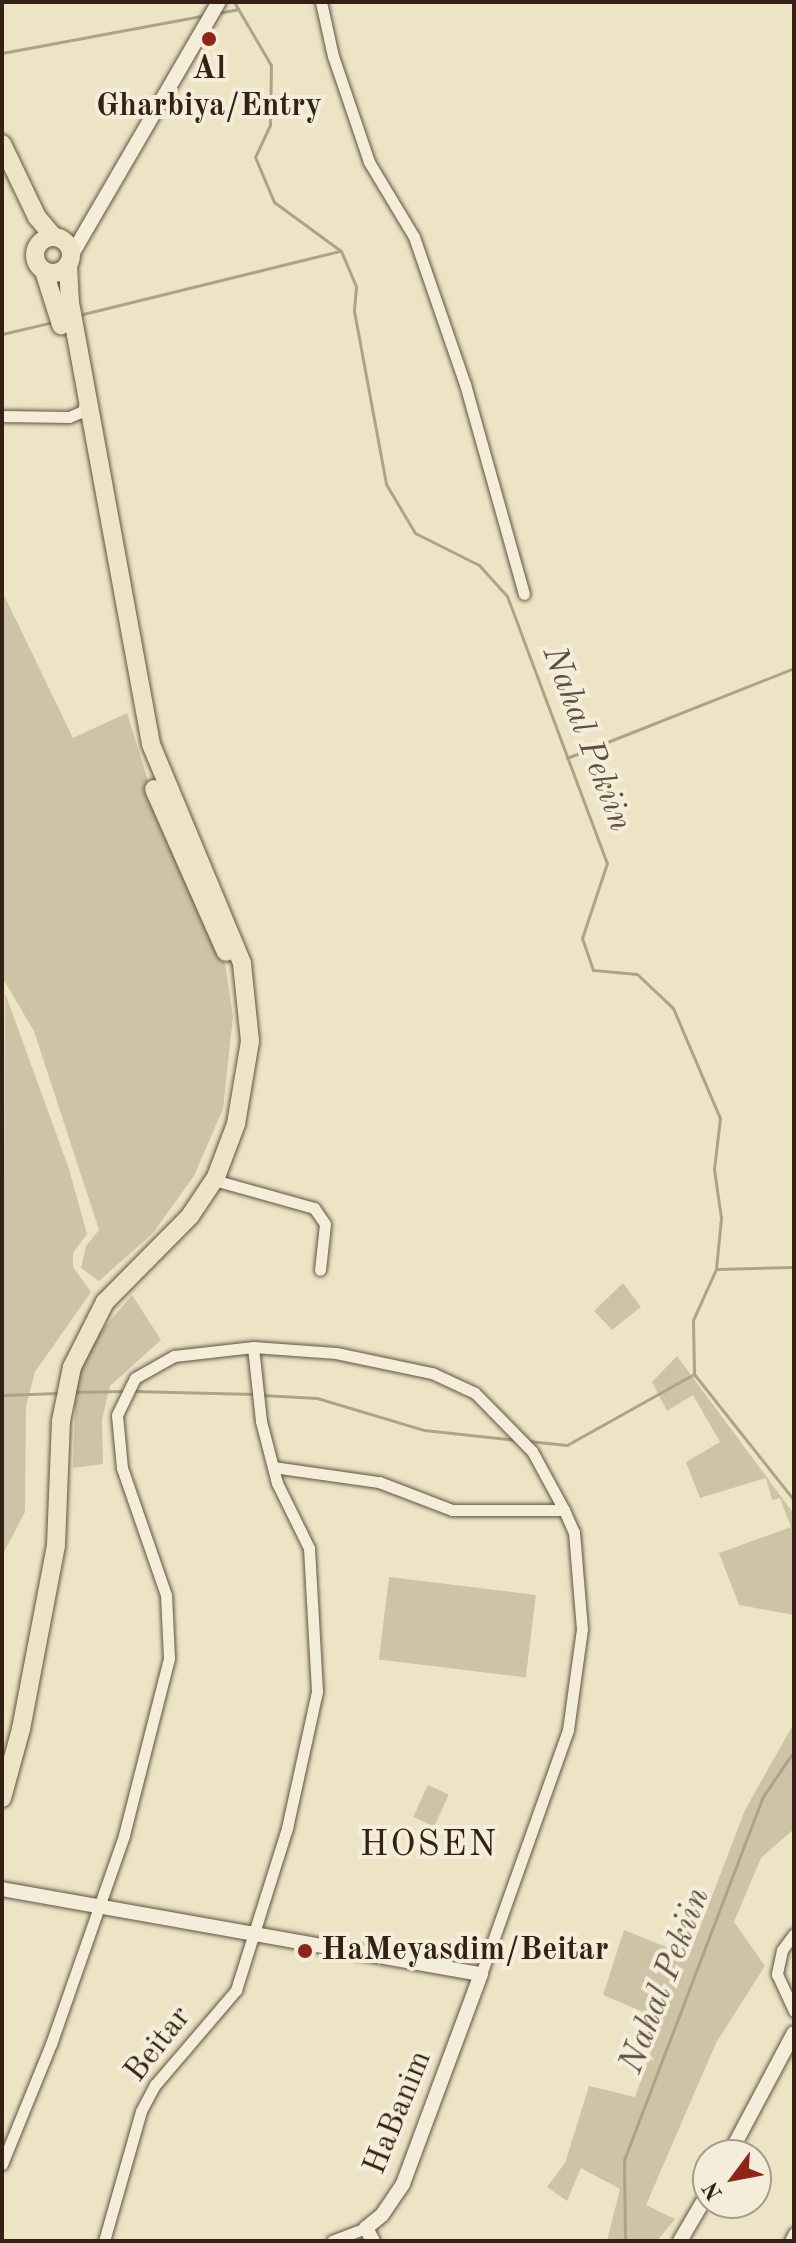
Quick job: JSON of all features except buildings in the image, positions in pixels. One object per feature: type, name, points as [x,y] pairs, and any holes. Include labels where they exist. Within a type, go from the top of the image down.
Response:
[{"type":"main road","points":[[2,144],[37,217],[56,237],[70,260],[70,304],[151,744],[228,923],[246,981],[251,1020],[244,1089],[214,1180],[190,1216],[105,1302],[72,1367],[61,1421],[56,1545],[23,1718],[2,1798]]},
{"type":"main road","points":[[2,168],[33,233],[36,262],[54,291],[141,749],[161,809],[226,951],[239,1012],[239,1057],[226,1125],[204,1179],[175,1219],[112,1281],[82,1324],[63,1367],[52,1419],[48,1538],[2,1767]]},
{"type":"main road","points":[[35,250],[56,237]]},
{"type":"main road","points":[[44,271],[56,273],[70,260]]},
{"type":"street","points":[[70,260],[85,226],[219,2]]},
{"type":"street","points":[[321,2],[333,56],[369,162],[414,237],[465,384],[524,594]]},
{"type":"street","points":[[56,237],[85,226]]},
{"type":"street","points":[[2,416],[41,420],[78,415],[85,409],[86,395]]},
{"type":"street","points":[[214,1180],[314,1208],[325,1224],[320,1270]]},
{"type":"street","points":[[2,2164],[98,1907],[153,1735],[172,1634],[166,1595],[122,1468],[117,1415],[135,1378],[174,1356],[253,1347],[388,1360],[475,1393],[532,1451],[574,1532],[582,1629],[568,1730],[481,1974],[257,1935],[98,1907],[3,1890]]},
{"type":"street","name":"Beitar","points":[[104,2241],[141,2111],[155,2085],[236,1990],[257,1935],[317,1691],[309,1548],[273,1467],[261,1421],[253,1347]]},
{"type":"street","points":[[273,1467],[379,1482],[452,1510],[564,1510]]},
{"type":"street","points":[[794,1934],[782,1950],[777,1974],[794,2011]]},
{"type":"street","name":"HaBanim","points":[[332,2241],[370,2234],[403,2184],[481,1974]]},
{"type":"street","points":[[738,2139],[794,2033]]},
{"type":"street","points":[[680,2241],[693,2219]]},
{"type":"street","points":[[790,2241],[794,2233]]},
{"type":"shaded area","points":[[2,591],[73,738],[127,713],[159,816],[225,964],[233,1017],[223,1109],[194,1176],[153,1233],[99,1281],[81,1268],[86,1246],[99,1230],[34,1031],[2,977]]},
{"type":"shaded area","points":[[5,993],[69,1169],[87,1234],[73,1253],[73,1267],[91,1292],[35,1372],[26,1406],[25,1512],[2,1556]]},
{"type":"shaded area","points":[[623,1283],[641,1307],[612,1330],[594,1311]]},
{"type":"shaded area","points":[[132,1295],[161,1340],[110,1386],[102,1420],[103,1464],[73,1468],[76,1379],[98,1335]]},
{"type":"shaded area","points":[[677,1356],[794,1514],[794,1615],[739,1605],[719,1553],[791,1527],[780,1498],[772,1500],[766,1478],[700,1498],[686,1462],[720,1442],[693,1395],[667,1411],[652,1382]]},
{"type":"shaded area","points":[[389,1577],[536,1595],[526,1677],[379,1659]]},
{"type":"shaded area","points":[[794,1723],[794,1829],[761,1858],[734,1922],[765,1966],[716,2043],[646,2205],[675,2219],[657,2241],[607,2241],[620,2189],[581,2168],[567,2201],[547,2187],[565,2163],[589,2086],[635,2097],[662,2020],[603,1995],[624,1930],[689,1956],[745,1810]]},
{"type":"shaded area","points":[[428,1785],[449,1795],[434,1826],[413,1817]]},
{"type":"waterway","name":"Nahal Pekiin","points":[[234,2],[271,65],[270,125],[255,157],[274,202],[341,251],[356,287],[354,311],[386,484],[415,533],[479,565],[507,596],[607,863],[582,938],[593,970],[637,974],[673,1008],[720,1118],[714,1169],[721,1218],[716,1269],[693,1320],[694,1374],[794,1500]]},
{"type":"waterway","points":[[218,13],[238,9]]},
{"type":"waterway","points":[[2,53],[207,15]]},
{"type":"waterway","points":[[79,315],[340,251]]},
{"type":"waterway","points":[[2,334],[53,322]]},
{"type":"waterway","points":[[567,758],[794,668]]},
{"type":"waterway","points":[[716,1269],[794,1267]]},
{"type":"waterway","points":[[528,1441],[567,1445],[694,1374]]},
{"type":"waterway","points":[[74,1392],[126,1391]]},
{"type":"waterway","points":[[134,1391],[254,1394]]},
{"type":"waterway","points":[[2,1395],[58,1393]]},
{"type":"waterway","points":[[262,1395],[317,1398],[424,1430],[517,1440]]},
{"type":"waterway","name":"Nahal Pekiin","points":[[625,2241],[624,2160],[762,1798],[794,1751]]},
{"type":"place","name":"Al Gharbiya/Entry","points":[[209,39]]},
{"type":"place","name":"HaMeyasdim/Beitar","points":[[305,1951]]},
{"type":"district","name":"HOSEN","points":[[429,1847]]}]
